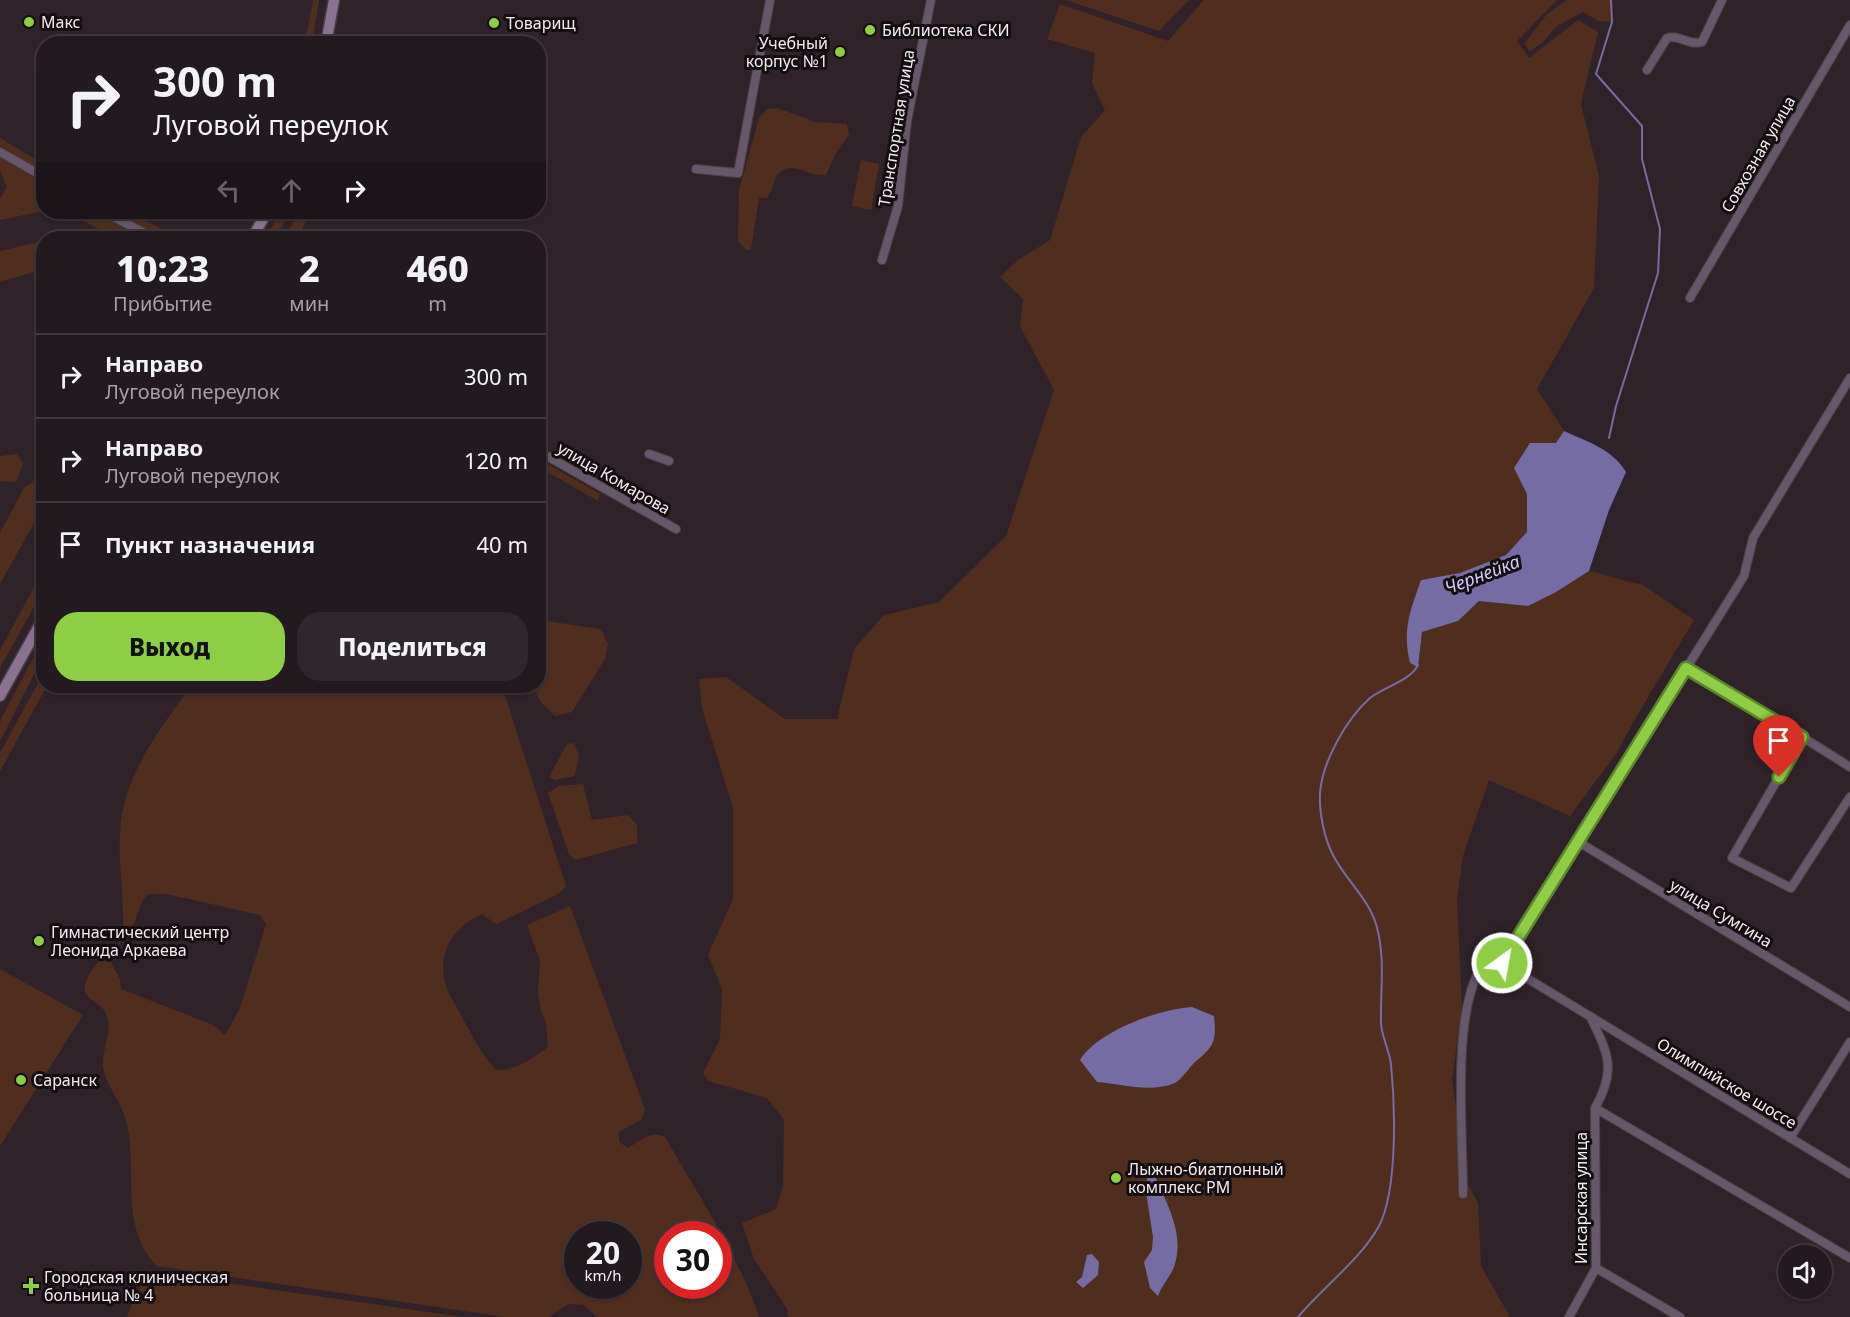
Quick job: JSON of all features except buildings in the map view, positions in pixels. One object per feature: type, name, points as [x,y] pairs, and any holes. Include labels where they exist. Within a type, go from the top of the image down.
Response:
[{"type":"main road","points":[[327,36],[334,0]]},
{"type":"main road","points":[[0,696],[36,631]]},
{"type":"street","points":[[696,170],[738,173],[770,0]]},
{"type":"street","name":"Транспортная улица","points":[[882,260],[898,206],[908,121],[931,0]]},
{"type":"street","points":[[1647,70],[1667,38],[1673,36],[1695,44],[1702,42],[1722,0]]},
{"type":"street","name":"Совхозная улица","points":[[1690,298],[1850,25]]},
{"type":"street","points":[[0,152],[36,172]]},
{"type":"street","points":[[117,219],[141,231]]},
{"type":"street","points":[[1463,1194],[1462,1030],[1470,987],[1479,971],[1502,963],[1744,576],[1753,538],[1850,378]]},
{"type":"street","points":[[649,453],[669,461]]},
{"type":"street","name":"улица Комарова","points":[[546,456],[676,529]]},
{"type":"street","points":[[1686,668],[1850,767]]},
{"type":"street","points":[[1802,737],[1732,858],[1791,888],[1850,797]]},
{"type":"street","name":"улица Сумгина","points":[[1577,841],[1850,1007]]},
{"type":"street","name":"Олимпийское шоссе","points":[[1502,963],[1850,1174]]},
{"type":"street","points":[[1589,1015],[1608,1053],[1610,1070],[1605,1092],[1595,1108],[1850,1258]]},
{"type":"street","points":[[1790,1137],[1850,1042]]},
{"type":"street","name":"Инсарская улица","points":[[1569,1317],[1596,1268],[1595,1108]]},
{"type":"street","points":[[1596,1268],[1680,1317]]},
{"type":"shaded area","points":[[313,0],[319,0],[313,36],[306,36]]},
{"type":"shaded area","points":[[1066,0],[1189,0],[1159,31]]},
{"type":"shaded area","points":[[1204,0],[1557,0],[1517,41],[1529,58],[1578,20],[1598,32],[1581,104],[1599,176],[1594,288],[1537,389],[1564,431],[1527,494],[1527,532],[1506,555],[1460,574],[1421,580],[1418,667],[1422,632],[1458,621],[1479,601],[1499,602],[1556,592],[1589,571],[1643,585],[1694,620],[1618,751],[1570,816],[1489,780],[1463,856],[1457,901],[1462,1007],[1452,1080],[1467,1183],[1478,1203],[1481,1266],[1510,1317],[789,1317],[787,1309],[754,1259],[742,1223],[776,1209],[783,1187],[784,1120],[767,1098],[708,1081],[703,1073],[720,1039],[722,989],[708,955],[733,899],[733,808],[702,708],[699,679],[726,677],[785,719],[837,719],[854,649],[884,615],[939,602],[1006,536],[1054,390],[1020,326],[1023,299],[1000,277],[1018,260],[1050,240],[1081,137],[1105,110],[1092,83],[1095,53],[1047,39],[1060,4],[1168,41]]},
{"type":"shaded area","points":[[1567,0],[1611,0],[1612,22],[1598,21],[1583,12],[1557,26],[1542,43],[1530,51],[1524,44],[1547,14]]},
{"type":"shaded area","points":[[778,108],[815,122],[847,124],[849,135],[836,153],[826,175],[791,168],[777,175],[767,198],[759,198],[751,249],[746,250],[738,241],[739,190],[759,118],[767,109]]},
{"type":"shaded area","points":[[0,138],[36,160],[36,168],[0,146]]},
{"type":"shaded area","points":[[0,158],[36,178],[36,212],[0,220],[0,199],[7,187],[0,171]]},
{"type":"shaded area","points":[[861,160],[879,164],[871,210],[852,206]]},
{"type":"shaded area","points":[[80,219],[107,219],[128,231],[103,231]]},
{"type":"shaded area","points":[[125,219],[142,219],[165,231],[148,231]]},
{"type":"shaded area","points":[[276,219],[286,219],[279,231],[270,231]]},
{"type":"shaded area","points":[[295,219],[307,219],[301,231],[288,231]]},
{"type":"shaded area","points":[[36,243],[36,271],[0,282],[0,251]]},
{"type":"shaded area","points":[[17,454],[23,464],[16,482],[0,481],[0,456]]},
{"type":"shaded area","points":[[546,463],[600,494],[598,501],[546,471]]},
{"type":"shaded area","points":[[36,479],[36,520],[0,584],[0,533],[24,488]]},
{"type":"shaded area","points":[[36,583],[36,603],[0,668],[0,650]]},
{"type":"shaded area","points":[[546,621],[601,629],[608,644],[605,659],[572,712],[555,716],[541,702],[536,693],[546,693]]},
{"type":"shaded area","points":[[36,652],[36,671],[0,741],[0,721]]},
{"type":"shaded area","points":[[36,687],[36,693],[43,693],[0,771],[0,753]]},
{"type":"shaded area","points":[[186,693],[504,693],[566,886],[558,894],[496,924],[482,914],[463,926],[449,942],[445,952],[443,974],[447,990],[477,1044],[496,1070],[524,1063],[548,1047],[546,1023],[538,993],[540,961],[527,925],[570,906],[645,1109],[642,1119],[619,1132],[619,1142],[628,1148],[650,1135],[665,1137],[714,1221],[654,1221],[654,1299],[732,1299],[732,1254],[759,1317],[597,1317],[584,1305],[568,1304],[548,1317],[505,1317],[157,1266],[145,1250],[137,1233],[133,1214],[129,1136],[123,1111],[104,1073],[108,1021],[105,1012],[85,992],[85,985],[99,961],[111,962],[120,979],[121,989],[213,1025],[225,1035],[240,1008],[266,924],[260,915],[166,894],[148,894],[141,904],[133,926],[126,935],[123,924],[120,856],[122,812],[135,773]]},
{"type":"shaded area","points":[[574,743],[579,755],[575,776],[555,780],[549,777],[567,744]]},
{"type":"shaded area","points":[[583,784],[592,820],[628,815],[637,825],[637,843],[575,860],[569,854],[548,793],[559,786]]},
{"type":"shaded area","name":"Саранск","points":[[0,969],[83,1015],[0,1146]]},
{"type":"shaded area","points":[[150,1272],[463,1317],[127,1317],[133,1300]]},
{"type":"water","name":"Чернейка","points":[[1564,431],[1607,452],[1626,472],[1609,510],[1589,571],[1528,606],[1479,601],[1458,621],[1422,632],[1418,667],[1410,663],[1407,630],[1421,580],[1460,573],[1506,555],[1527,532],[1527,494],[1514,468],[1530,443],[1556,443]]},
{"type":"water","points":[[1192,1007],[1214,1016],[1214,1039],[1206,1053],[1175,1083],[1147,1088],[1097,1082],[1080,1060],[1100,1040],[1130,1023],[1163,1012]]},
{"type":"water","points":[[1153,1171],[1168,1206],[1176,1230],[1177,1242],[1174,1267],[1158,1296],[1150,1288],[1144,1262],[1152,1250],[1153,1237],[1145,1186],[1149,1173]]},
{"type":"water","points":[[1092,1254],[1099,1262],[1098,1275],[1083,1288],[1076,1282],[1082,1277],[1087,1255]]},
{"type":"waterway","points":[[1609,438],[1616,406],[1658,273],[1660,229],[1642,159],[1642,126],[1596,74],[1612,22],[1611,0]]},
{"type":"waterway","points":[[1298,1317],[1362,1250],[1379,1226],[1389,1191],[1394,1146],[1391,1064],[1381,1024],[1382,961],[1379,936],[1368,906],[1338,864],[1327,841],[1320,808],[1322,781],[1337,741],[1361,707],[1370,698],[1409,675],[1418,665]]},
{"type":"place","name":"Макс","points":[[29,22]]},
{"type":"place","name":"Товарищ","points":[[494,23]]},
{"type":"place","name":"Библиотека СКИ","points":[[870,30]]},
{"type":"place","name":"Учебный корпус №1","points":[[840,52]]},
{"type":"place","name":"Гимнастический центр Леонида Аркаева","points":[[39,941]]},
{"type":"place","name":"Саранск","points":[[21,1080]]},
{"type":"place","name":"Лыжно-биатлонный комплекс РМ","points":[[1116,1178]]},
{"type":"place","name":"Городская клиническая больница № 4","points":[[31,1286]]},
{"type":"route","points":[[1502,963],[1686,668],[1802,737],[1779,777]]}]
